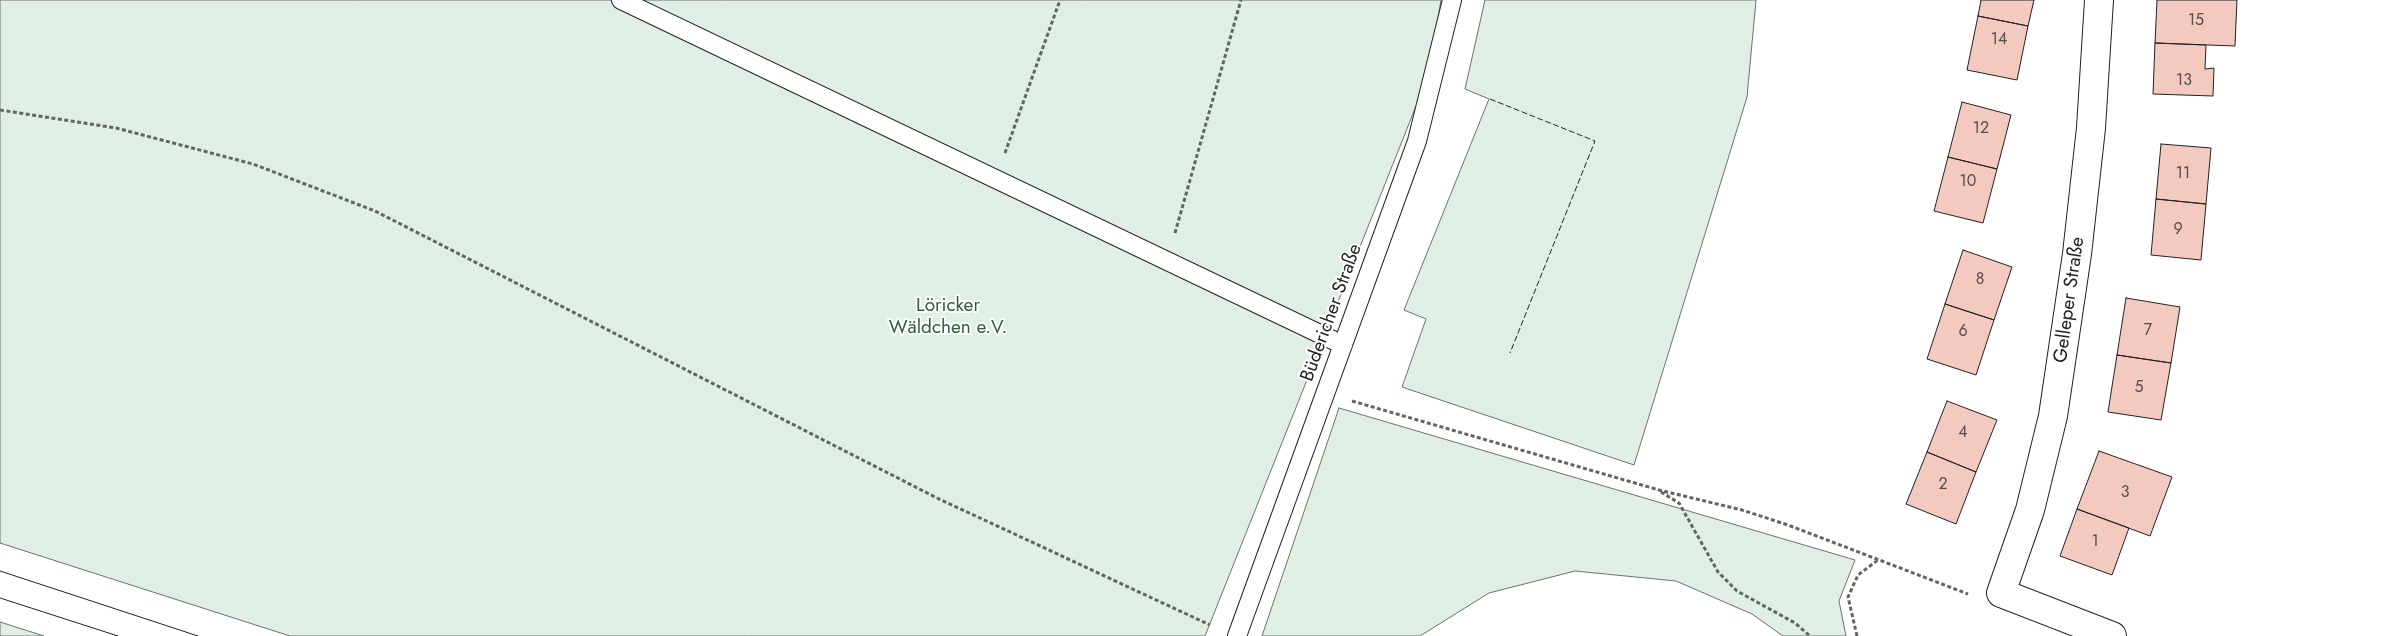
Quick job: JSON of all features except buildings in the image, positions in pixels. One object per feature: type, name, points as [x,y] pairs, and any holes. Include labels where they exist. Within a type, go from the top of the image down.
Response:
[{"type":"street","name":"Gelleper Straße","points":[[2001,593],[2030,510],[2053,416],[2078,245],[2091,128],[2099,0]]},
{"type":"street","points":[[2001,593],[2112,636]]},
{"type":"lane","points":[[621,0],[1343,345]]},
{"type":"lane","name":"Büdericher Straße","points":[[1237,636],[1417,141],[1452,0]]},
{"type":"path","points":[[996,180],[1060,0]]},
{"type":"path","points":[[1167,262],[1241,0]]},
{"type":"path","points":[[0,110],[116,128],[253,164],[375,211],[937,498],[1216,628]]},
{"type":"path","points":[[1326,393],[1659,490],[1742,510],[1975,596],[2001,593]]},
{"type":"path","points":[[1659,490],[1679,503],[1718,572],[1737,591],[1795,623],[1810,636]]},
{"type":"path","points":[[1857,636],[1848,597],[1858,575],[1878,560]]},
{"type":"green space","name":"Löricker Wäldchen e.V.","points":[[0,0],[1441,0],[1428,76],[1205,636],[290,636],[0,543]]},
{"type":"green space","points":[[1485,0],[1756,0],[1747,97],[1634,465],[1402,387],[1426,319],[1404,310],[1489,99],[1465,89]]},
{"type":"green space","points":[[1339,408],[1855,560],[1839,601],[1846,636],[1783,636],[1752,614],[1676,581],[1575,571],[1489,593],[1420,636],[1262,636]]},
{"type":"green space","points":[[0,622],[44,636],[0,636]]},
{"type":"tram line","points":[[0,571],[198,636]]},
{"type":"tram line","points":[[0,598],[118,636]]},
{"type":"fence","points":[[1490,99],[1595,141],[1510,353]]}]
